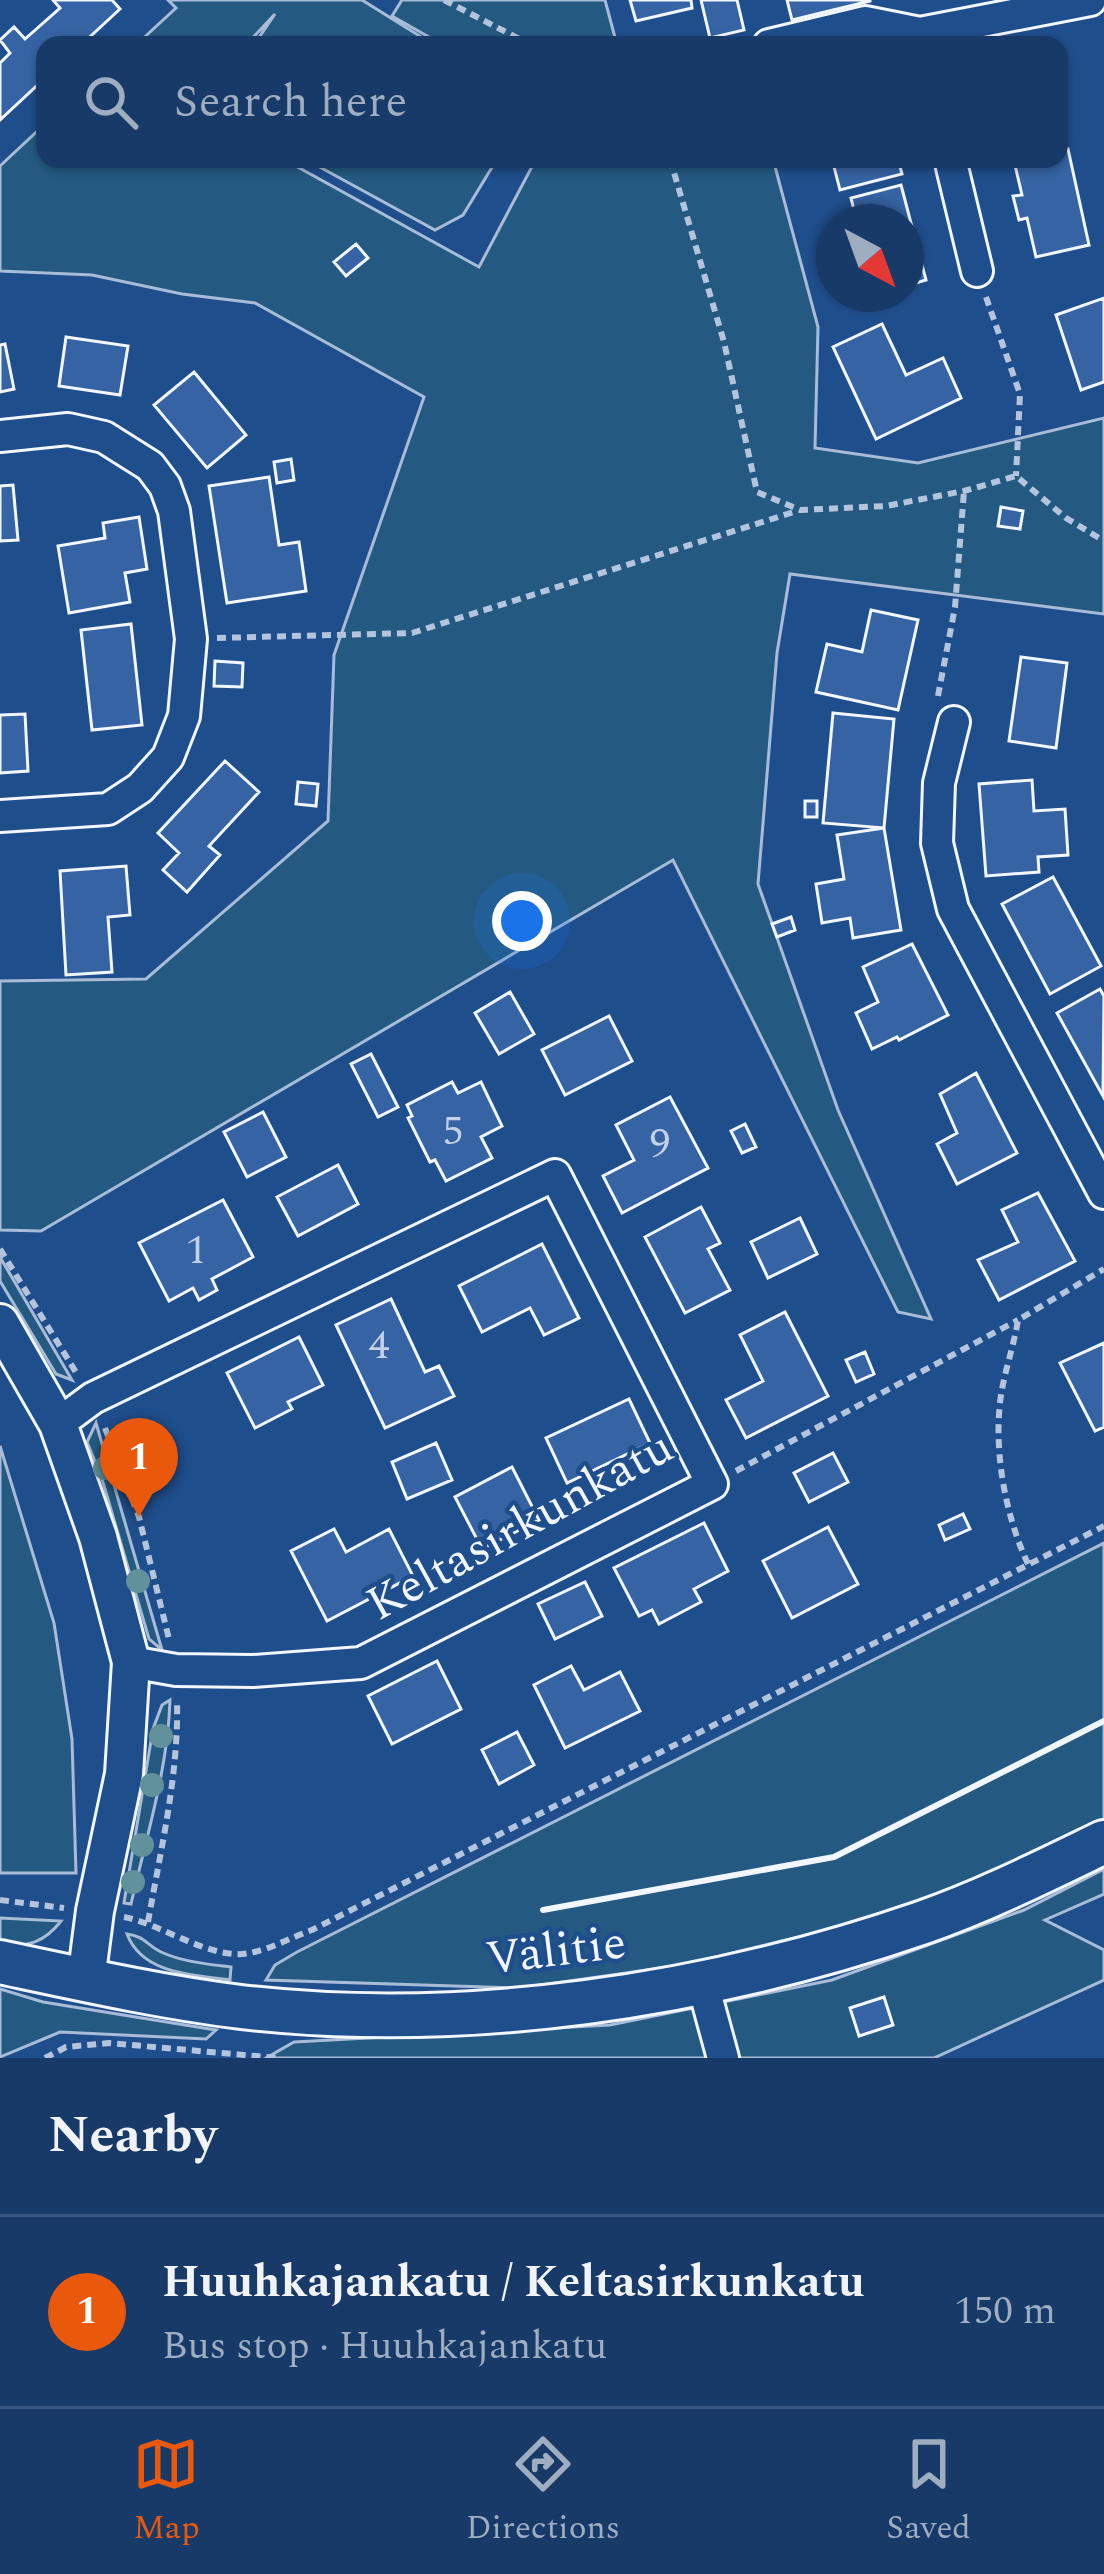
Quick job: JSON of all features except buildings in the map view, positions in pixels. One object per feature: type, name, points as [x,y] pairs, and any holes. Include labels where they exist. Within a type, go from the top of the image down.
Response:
[{"type":"main road","name":"Välitie","points":[[0,1963],[243,2007],[435,2016],[613,1998],[779,1965],[923,1922],[1104,1842]]},
{"type":"street","points":[[934,36],[1090,0]]},
{"type":"street","points":[[807,36],[865,22],[911,36]]},
{"type":"street","points":[[952,168],[977,271]]},
{"type":"street","points":[[0,436],[68,429],[126,448],[151,466],[174,511],[191,639],[184,716],[168,757],[140,788],[108,809],[0,816]]},
{"type":"street","points":[[954,722],[940,783],[937,843],[953,909],[1104,1193]]},
{"type":"street","name":"Keltasirkunkatu","points":[[58,1424],[93,1398],[555,1175],[712,1484],[361,1664],[233,1671],[176,1670],[131,1662]]},
{"type":"street","points":[[0,1323],[58,1424],[98,1537],[131,1662],[124,1774],[95,1911],[86,1980]]},
{"type":"street","points":[[702,1981],[723,2058]]},
{"type":"path","points":[[444,0],[514,36]]},
{"type":"path","points":[[673,168],[724,342],[757,492],[800,510]]},
{"type":"path","points":[[977,271],[1020,394],[1016,476]]},
{"type":"path","points":[[191,639],[412,633],[800,510],[886,506],[1016,476]]},
{"type":"path","points":[[1016,476],[1066,518],[1104,541]]},
{"type":"path","points":[[954,722],[937,702],[955,607],[964,491]]},
{"type":"path","points":[[712,1484],[1104,1269]]},
{"type":"path","points":[[1018,1320],[1000,1396],[1000,1453],[1012,1529],[1028,1564]]},
{"type":"path","points":[[246,1954],[312,1930],[1104,1526]]},
{"type":"path","points":[[45,2058],[66,2048],[109,2043],[278,2058]]},
{"type":"shaded area","points":[[168,0],[362,0],[420,36],[260,36],[275,14],[254,36],[146,36],[176,8]]},
{"type":"shaded area","points":[[402,0],[605,0],[615,36],[427,36],[392,16]]},
{"type":"shaded area","points":[[36,132],[36,168],[299,168],[479,267],[531,168],[775,168],[818,327],[815,448],[918,463],[1104,418],[1104,614],[790,574],[777,653],[758,884],[838,1110],[931,1319],[898,1312],[673,860],[41,1231],[0,1230],[0,981],[146,979],[328,821],[334,655],[424,397],[255,303],[92,275],[0,271],[0,166]]},
{"type":"shaded area","points":[[321,168],[492,168],[463,215],[435,230]]},
{"type":"shaded area","points":[[0,1257],[72,1380],[56,1374],[0,1281]]},
{"type":"shaded area","points":[[96,1423],[162,1650],[149,1639],[87,1442]]},
{"type":"shaded area","points":[[0,1446],[54,1623],[72,1739],[76,1873],[0,1873]]},
{"type":"shaded area","points":[[1104,1543],[1104,1823],[1068,1845],[861,1922],[682,1965],[520,1988],[266,1980],[275,1965],[297,1952]]},
{"type":"shaded area","points":[[170,1700],[155,1803],[131,1904],[124,1903],[153,1729],[162,1705]]},
{"type":"shaded area","points":[[1104,1869],[1104,1894],[1045,1920],[1104,1950],[1104,1980],[934,2058],[266,2058],[294,2042],[610,2025],[832,1980],[1024,1910]]},
{"type":"shaded area","points":[[0,1918],[61,1921],[34,1942],[9,1945],[0,1943]]},
{"type":"shaded area","points":[[127,1934],[178,1958],[231,1967],[230,1980],[156,1965],[134,1947]]},
{"type":"shaded area","points":[[0,1989],[43,2002],[216,2030],[206,2039],[60,2032],[0,2057]]},
{"type":"wall","points":[[543,1910],[834,1857],[1104,1721]]},
{"type":"place","name":"Huuhkajankatu / Keltasirkunkatu","points":[[139,1517]]}]
